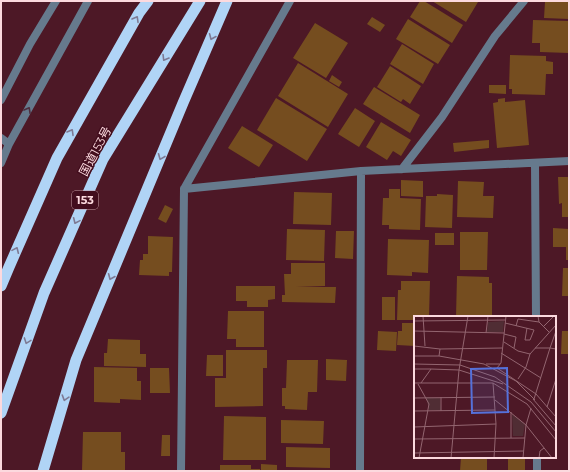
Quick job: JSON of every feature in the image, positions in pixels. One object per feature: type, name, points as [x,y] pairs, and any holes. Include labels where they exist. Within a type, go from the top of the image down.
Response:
[{"type":"highway","points":[[1,286],[56,158],[139,13],[148,1]]},
{"type":"highway","name":"国道153号","points":[[1,413],[44,293],[103,159],[200,1]]},
{"type":"highway","points":[[43,471],[76,360],[227,1]]},
{"type":"street","points":[[1,100],[30,44],[56,1]]},
{"type":"street","points":[[1,162],[9,144],[88,1]]},
{"type":"street","points":[[181,471],[184,189],[290,1]]},
{"type":"street","points":[[402,169],[442,117],[495,36],[524,1]]},
{"type":"street","points":[[1,138],[9,144]]},
{"type":"street","points":[[184,189],[361,171],[569,161]]},
{"type":"street","points":[[535,163],[536,316]]},
{"type":"street","points":[[360,471],[361,171]]},
{"type":"street","points":[[537,458],[537,471]]},
{"type":"building","points":[[420,1],[424,1],[463,25],[452,43],[410,17]]},
{"type":"building","points":[[432,1],[476,1],[478,2],[466,22]]},
{"type":"building","points":[[569,1],[569,19],[544,18],[545,2]]},
{"type":"building","points":[[372,17],[385,25],[380,32],[367,24]]},
{"type":"building","points":[[408,19],[450,45],[438,64],[396,39]]},
{"type":"building","points":[[533,20],[569,21],[569,53],[540,52],[540,43],[532,43]]},
{"type":"building","points":[[315,23],[348,43],[326,78],[293,58]]},
{"type":"building","points":[[402,44],[434,64],[423,84],[390,64]]},
{"type":"building","points":[[510,55],[546,56],[546,61],[553,62],[553,74],[546,74],[545,95],[512,94],[512,89],[509,89]]},
{"type":"building","points":[[298,63],[348,94],[328,127],[278,96]]},
{"type":"building","points":[[390,66],[421,86],[410,104],[403,99],[401,102],[377,87]]},
{"type":"building","points":[[332,75],[342,82],[339,87],[329,81]]},
{"type":"building","points":[[489,85],[506,85],[506,94],[489,93]]},
{"type":"building","points":[[374,87],[420,115],[410,133],[363,104]]},
{"type":"building","points":[[276,98],[327,129],[307,161],[257,130]]},
{"type":"building","points":[[505,98],[505,102],[525,100],[529,145],[497,148],[493,103],[498,102],[498,99]]},
{"type":"building","points":[[355,108],[375,121],[359,147],[338,134]]},
{"type":"building","points":[[381,122],[411,140],[401,156],[393,151],[387,160],[366,147]]},
{"type":"building","points":[[242,126],[273,145],[259,167],[228,148]]},
{"type":"building","points":[[489,140],[489,148],[454,152],[453,143]]},
{"type":"building","points":[[558,177],[569,177],[569,217],[562,217],[562,203],[559,204]]},
{"type":"building","points":[[401,180],[423,181],[423,197],[401,196]]},
{"type":"building","points":[[458,181],[484,182],[483,196],[494,196],[493,218],[457,217]]},
{"type":"building","points":[[389,189],[400,189],[400,198],[421,199],[420,230],[389,229],[389,225],[382,225],[383,198],[389,198]]},
{"type":"building","points":[[294,192],[332,193],[331,225],[293,224]]},
{"type":"building","points":[[437,194],[453,195],[452,228],[425,227],[426,196],[437,196]]},
{"type":"building","points":[[165,205],[173,209],[166,223],[158,219]]},
{"type":"building","points":[[553,228],[569,229],[569,260],[566,260],[566,247],[553,247]]},
{"type":"building","points":[[287,229],[325,230],[324,261],[286,260]]},
{"type":"building","points":[[336,231],[354,231],[353,259],[335,258]]},
{"type":"building","points":[[460,232],[488,232],[487,270],[460,270]]},
{"type":"building","points":[[435,233],[454,233],[454,245],[435,245]]},
{"type":"building","points":[[148,236],[173,237],[172,272],[169,272],[169,276],[139,275],[140,260],[143,260],[143,254],[148,254]]},
{"type":"building","points":[[388,239],[429,240],[428,273],[412,272],[412,276],[387,275]]},
{"type":"building","points":[[291,263],[325,263],[325,286],[296,287],[336,287],[335,303],[282,302],[282,295],[285,295],[284,274],[291,274]]},
{"type":"building","points":[[563,268],[569,268],[569,296],[562,296]]},
{"type":"building","points":[[457,276],[489,277],[489,283],[492,283],[492,316],[456,316]]},
{"type":"building","points":[[401,281],[430,281],[429,316],[414,316],[414,320],[397,320],[398,290],[401,290]]},
{"type":"building","points":[[236,286],[275,286],[275,299],[268,300],[268,307],[247,307],[247,301],[236,301]]},
{"type":"building","points":[[382,297],[395,297],[395,320],[382,320]]},
{"type":"building","points":[[228,311],[264,311],[264,347],[236,347],[236,339],[227,339]]},
{"type":"building","points":[[402,323],[414,323],[414,346],[397,345],[398,331],[402,331]]},
{"type":"building","points":[[378,331],[397,332],[396,351],[377,350]]},
{"type":"building","points":[[562,331],[569,331],[569,354],[561,354]]},
{"type":"building","points":[[108,339],[140,340],[140,354],[146,354],[146,367],[104,366],[104,353],[107,353]]},
{"type":"building","points":[[226,350],[267,350],[267,368],[263,368],[263,406],[215,407],[215,378],[226,378]]},
{"type":"building","points":[[207,355],[223,355],[223,376],[206,376]]},
{"type":"building","points":[[326,359],[347,360],[346,381],[326,380]]},
{"type":"building","points":[[287,360],[318,360],[317,392],[308,392],[307,410],[285,409],[285,406],[282,406],[282,388],[286,388]]},
{"type":"building","points":[[94,367],[137,368],[137,381],[141,381],[141,400],[120,399],[120,403],[94,402]]},
{"type":"building","points":[[150,368],[169,368],[170,393],[150,393]]},
{"type":"building","points":[[224,416],[266,417],[266,460],[223,460]]},
{"type":"building","points":[[281,420],[324,421],[323,444],[281,443]]},
{"type":"building","points":[[83,432],[121,432],[121,452],[125,452],[125,471],[82,471]]},
{"type":"building","points":[[162,435],[170,435],[170,456],[161,456]]},
{"type":"building","points":[[286,447],[330,448],[330,468],[286,467]]},
{"type":"building","points":[[461,458],[487,458],[487,471],[460,471]]},
{"type":"building","points":[[508,458],[525,458],[525,471],[508,471]]},
{"type":"building","points":[[261,464],[277,465],[277,471],[261,471]]},
{"type":"building","points":[[220,465],[251,465],[251,469],[260,469],[260,471],[220,471]]}]
